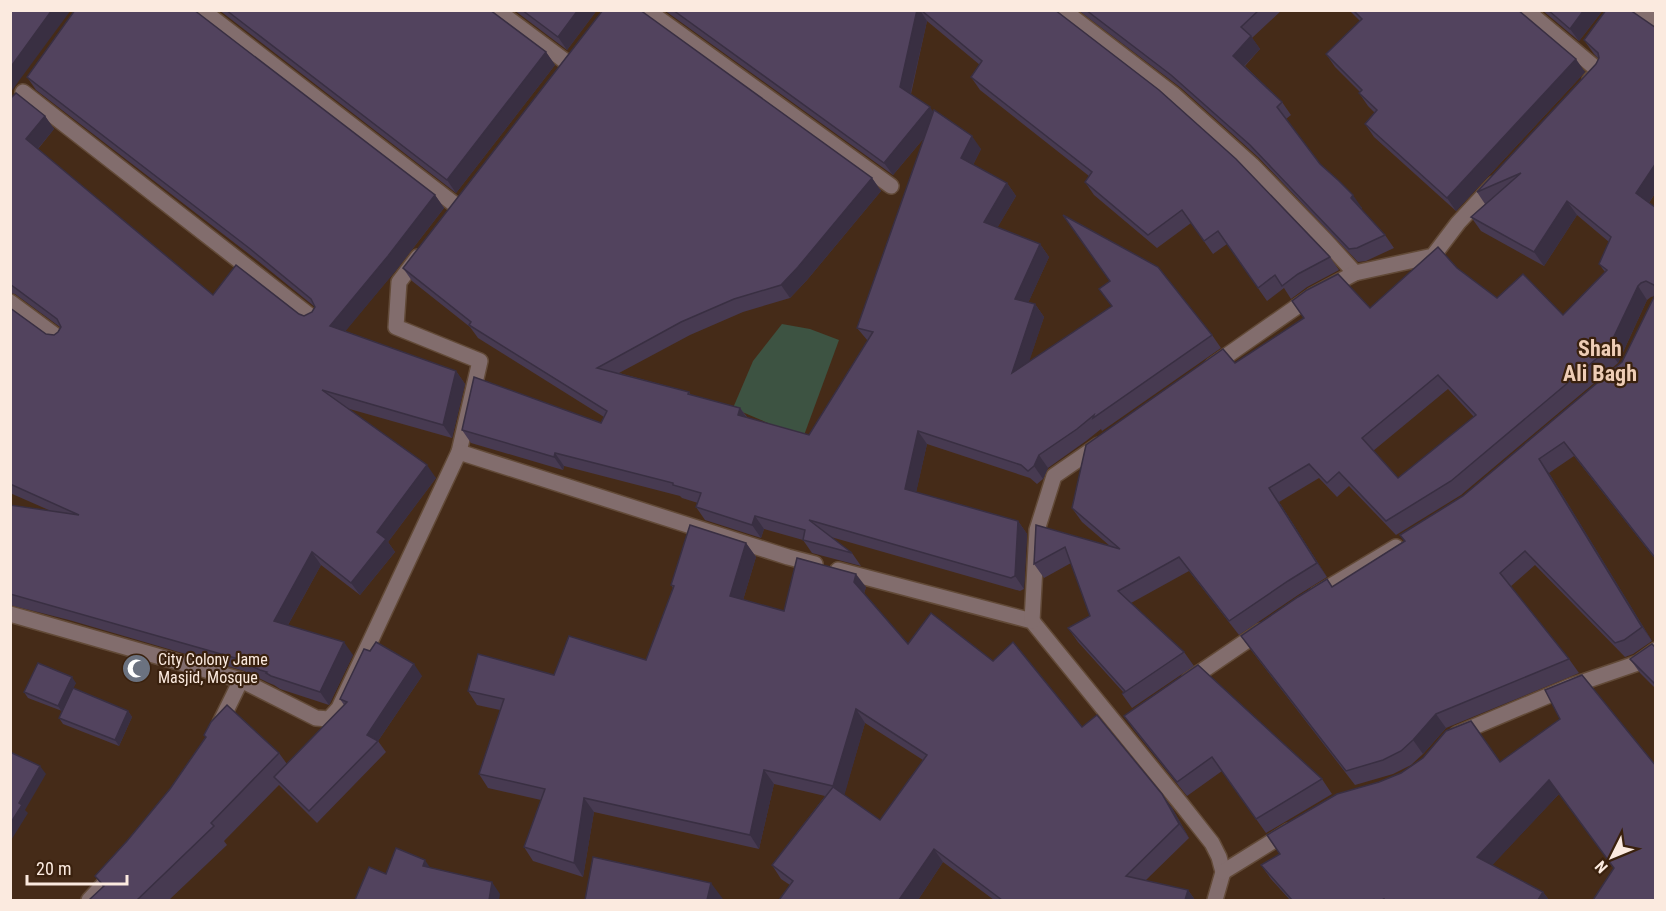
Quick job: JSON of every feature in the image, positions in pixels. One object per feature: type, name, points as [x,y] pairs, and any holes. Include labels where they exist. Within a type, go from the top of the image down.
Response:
[{"type":"street","points":[[202,10],[457,207]]},
{"type":"street","points":[[497,10],[569,64]]},
{"type":"street","points":[[647,10],[891,186]]},
{"type":"street","points":[[1526,10],[1584,51],[1599,70],[1583,87]]},
{"type":"street","points":[[1637,10],[1656,22]]},
{"type":"street","points":[[1069,13],[1174,95],[1260,173],[1355,273]]},
{"type":"street","points":[[23,92],[314,319]]},
{"type":"street","points":[[1197,376],[1312,296],[1355,273],[1433,256],[1458,224],[1505,172]]},
{"type":"street","points":[[10,614],[241,680],[316,718],[329,719],[339,708],[459,452],[480,361],[396,327],[399,282],[428,244]]},
{"type":"street","points":[[10,302],[60,339]]},
{"type":"street","points":[[1032,621],[1037,530],[1054,476],[1111,436]]},
{"type":"street","points":[[459,452],[788,557],[1032,621],[1125,724],[1212,843],[1223,872],[1215,900]]},
{"type":"street","points":[[1303,603],[1406,541]]},
{"type":"street","points":[[1178,688],[1274,623]]},
{"type":"street","points":[[1443,745],[1450,737],[1461,732],[1571,686],[1638,663],[1656,650]]},
{"type":"street","points":[[215,734],[241,680]]},
{"type":"street","points":[[1223,872],[1298,825]]},
{"type":"street","points":[[89,900],[124,861]]},
{"type":"green space","points":[[782,324],[810,329],[839,340],[803,438],[733,408],[753,361]]},
{"type":"building","points":[[10,10],[52,10],[10,68]]},
{"type":"building","points":[[75,10],[194,10],[435,195],[330,326],[456,371],[443,425],[322,390],[427,465],[377,532],[386,539],[351,583],[312,552],[274,621],[344,642],[320,692],[271,676],[235,658],[10,594],[10,505],[79,515],[10,484],[10,308],[46,334],[54,335],[61,327],[57,319],[10,284],[10,99],[16,93],[45,116],[26,139],[213,295],[236,265],[299,314],[304,316],[312,312],[315,307],[311,299],[249,248],[27,77]]},
{"type":"building","points":[[226,10],[490,10],[546,52],[447,180]]},
{"type":"building","points":[[522,10],[578,10],[558,37]]},
{"type":"building","points":[[603,10],[640,10],[872,178],[781,285],[734,299],[681,322],[597,368],[740,408],[738,415],[809,435],[873,332],[857,328],[934,110],[972,136],[961,158],[1007,183],[984,222],[1040,244],[1015,299],[1035,304],[1012,373],[1112,306],[1099,289],[1110,281],[1063,215],[1158,267],[1212,335],[1039,455],[1034,466],[1028,471],[1021,465],[918,431],[905,489],[1018,521],[1015,576],[1011,578],[809,520],[852,553],[803,540],[805,530],[755,516],[752,525],[696,507],[701,493],[673,485],[673,483],[555,453],[554,457],[462,430],[474,377],[601,423],[607,411],[469,325],[471,322],[403,268]]},
{"type":"building","points":[[673,10],[917,10],[900,87],[930,107],[884,163]]},
{"type":"building","points":[[921,10],[1055,10],[1159,90],[1236,159],[1330,257],[1298,274],[1282,286],[1275,275],[1258,288],[1218,231],[1204,241],[1182,210],[1148,235],[1085,182],[1092,172],[971,77],[982,61]]},
{"type":"building","points":[[1086,10],[1259,10],[1241,27],[1251,36],[1233,56],[1282,102],[1277,107],[1320,164],[1353,195],[1351,198],[1385,235],[1357,248],[1349,249],[1250,145],[1171,75]]},
{"type":"building","points":[[1353,10],[1518,10],[1576,59],[1447,198],[1365,124],[1377,110],[1359,93],[1362,90],[1326,54],[1362,19]]},
{"type":"building","points":[[1548,10],[1584,10],[1570,29]]},
{"type":"building","points":[[1606,10],[1630,10],[1656,28],[1656,163],[1636,193],[1656,208],[1656,289],[1654,285],[1646,281],[1641,283],[1608,349],[1451,481],[1386,521],[1339,472],[1327,483],[1309,464],[1269,488],[1317,563],[1229,621],[1179,557],[1118,591],[1184,652],[1122,694],[1125,691],[1068,628],[1090,616],[1065,547],[1034,564],[1036,525],[1120,549],[1072,508],[1086,445],[1223,349],[1235,363],[1304,318],[1292,301],[1307,290],[1338,274],[1370,308],[1438,247],[1457,268],[1497,298],[1523,274],[1563,315],[1607,270],[1599,264],[1611,237],[1567,201],[1534,252],[1471,217],[1521,173],[1477,192],[1596,64],[1599,58],[1598,53],[1584,40]],"holes":[[[1438,375],[1476,415],[1398,478],[1362,438]]]},
{"type":"building","points":[[1656,291],[1656,559],[1564,442],[1539,459],[1642,627],[1624,640],[1615,643],[1525,551],[1500,573],[1569,659],[1436,714],[1401,751],[1383,760],[1346,771],[1241,636],[1327,579],[1332,587],[1405,541],[1400,535],[1463,496],[1622,362]]},
{"type":"building","points":[[690,525],[746,543],[730,596],[784,611],[797,558],[856,574],[854,582],[908,644],[931,613],[993,661],[1013,642],[1082,727],[1097,715],[1162,794],[1179,824],[1126,876],[1188,890],[1185,900],[1002,900],[934,849],[899,900],[779,900],[793,881],[772,865],[833,787],[880,820],[927,755],[856,709],[833,786],[764,770],[750,835],[584,798],[574,863],[524,847],[545,789],[479,774],[504,699],[468,691],[478,654],[554,675],[569,636],[646,660],[674,586],[671,585]]},
{"type":"building","points":[[376,642],[414,664],[367,735],[378,741],[309,811],[274,777],[347,702],[340,699],[364,649],[370,651]]},
{"type":"building","points":[[1652,644],[1656,645],[1656,685],[1630,659]]},
{"type":"building","points":[[38,663],[72,677],[58,706],[24,692]]},
{"type":"building","points":[[1198,665],[1322,779],[1256,819],[1212,757],[1177,782],[1124,716]]},
{"type":"building","points":[[1582,675],[1656,766],[1656,900],[1593,900],[1614,868],[1549,780],[1477,857],[1543,892],[1538,900],[1292,900],[1261,865],[1280,854],[1267,835],[1337,794],[1401,773],[1423,758],[1446,731],[1471,721],[1500,762],[1560,719],[1545,690]]},
{"type":"building","points":[[73,688],[128,711],[115,740],[59,718]]},
{"type":"building","points":[[227,705],[279,753],[211,823],[214,826],[137,900],[89,900],[104,886],[95,876],[170,789],[206,737],[204,735],[211,722]]},
{"type":"building","points":[[10,752],[40,766],[19,803],[22,805],[10,824]]},
{"type":"building","points":[[396,848],[425,860],[423,866],[492,882],[489,900],[355,900],[369,867],[386,874]]},
{"type":"building","points":[[593,857],[711,883],[707,900],[585,900]]},
{"type":"place","name":"City Colony Jame Masjid, Mosque","points":[[137,668]]},
{"type":"district","name":"Shah Ali Bagh","points":[[1600,360]]}]
